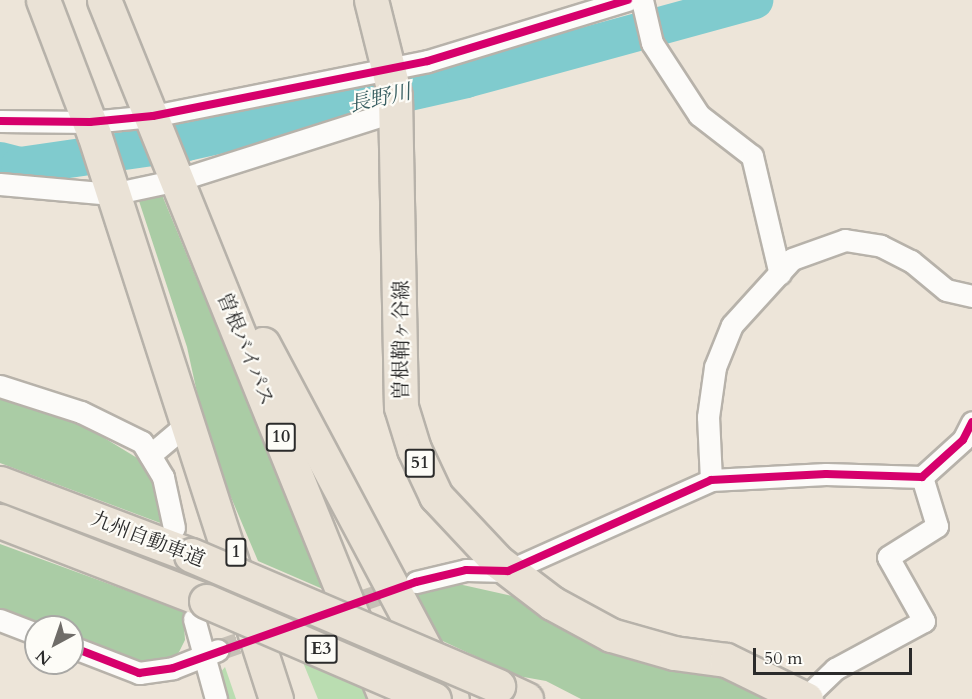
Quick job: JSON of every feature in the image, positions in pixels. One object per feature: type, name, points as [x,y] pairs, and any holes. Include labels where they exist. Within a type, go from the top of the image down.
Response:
[{"type":"main road","points":[[43,0],[92,128],[274,699]]},
{"type":"main road","name":"曽根バイパス","points":[[104,0],[155,120],[386,699]]},
{"type":"main road","name":"曽根鞘ヶ谷線","points":[[372,0],[390,67],[396,111],[400,406],[414,449],[436,496],[508,571],[552,603],[611,635],[674,653],[726,660],[805,698]]},
{"type":"main road","points":[[177,177],[452,699]]},
{"type":"main road","name":"1","points":[[187,424],[293,699]]},
{"type":"main road","name":"九州自動車道","points":[[0,483],[191,555],[512,692]]},
{"type":"main road","name":"九州自動車道","points":[[0,521],[200,610],[434,699]]},
{"type":"street","points":[[0,121],[92,128],[155,120],[390,67],[428,61],[628,0]]},
{"type":"street","points":[[642,0],[652,43],[699,115],[752,156],[780,274]]},
{"type":"street","points":[[0,183],[110,189],[177,177],[396,111]]},
{"type":"street","points":[[711,480],[708,417],[715,367],[732,325],[792,259],[845,240],[881,246],[911,261],[946,290],[972,296]]},
{"type":"street","points":[[0,386],[81,412],[142,442],[163,477],[174,528]]},
{"type":"street","points":[[416,582],[466,570],[508,571],[711,480],[826,474],[922,477],[963,440],[972,422]]},
{"type":"street","points":[[150,455],[187,424]]},
{"type":"street","points":[[805,698],[835,669],[924,621],[888,557],[938,526],[922,477]]},
{"type":"street","points":[[200,610],[210,652],[216,699]]},
{"type":"street","points":[[0,620],[24,629]]},
{"type":"street","points":[[84,652],[139,673],[173,668],[210,652]]},
{"type":"green space","points":[[160,190],[325,590],[258,561],[208,443],[187,347],[138,198]]},
{"type":"green space","points":[[0,392],[88,428],[147,464],[163,524],[0,463]]},
{"type":"green space","points":[[0,544],[183,611],[185,640],[170,663],[151,669],[84,646],[84,615],[24,615],[24,623],[0,615]]},
{"type":"green space","points":[[454,583],[517,597],[794,699],[581,699],[546,681],[518,676],[434,637],[410,591]]},
{"type":"green space","points":[[302,660],[364,687],[369,699],[318,699]]},
{"type":"green space","points":[[225,667],[236,699],[223,699],[220,673]]},
{"type":"waterway","name":"長野川","points":[[0,161],[20,166],[187,142],[466,79],[754,0]]},
{"type":"tunnel","points":[[218,650],[404,586]]},
{"type":"cycle path","points":[[0,121],[90,122],[153,116],[428,61],[628,0]]},
{"type":"cycle path","points":[[84,652],[139,673],[173,668],[416,582],[466,570],[508,571],[711,480],[826,474],[922,477],[963,440],[972,422]]}]
